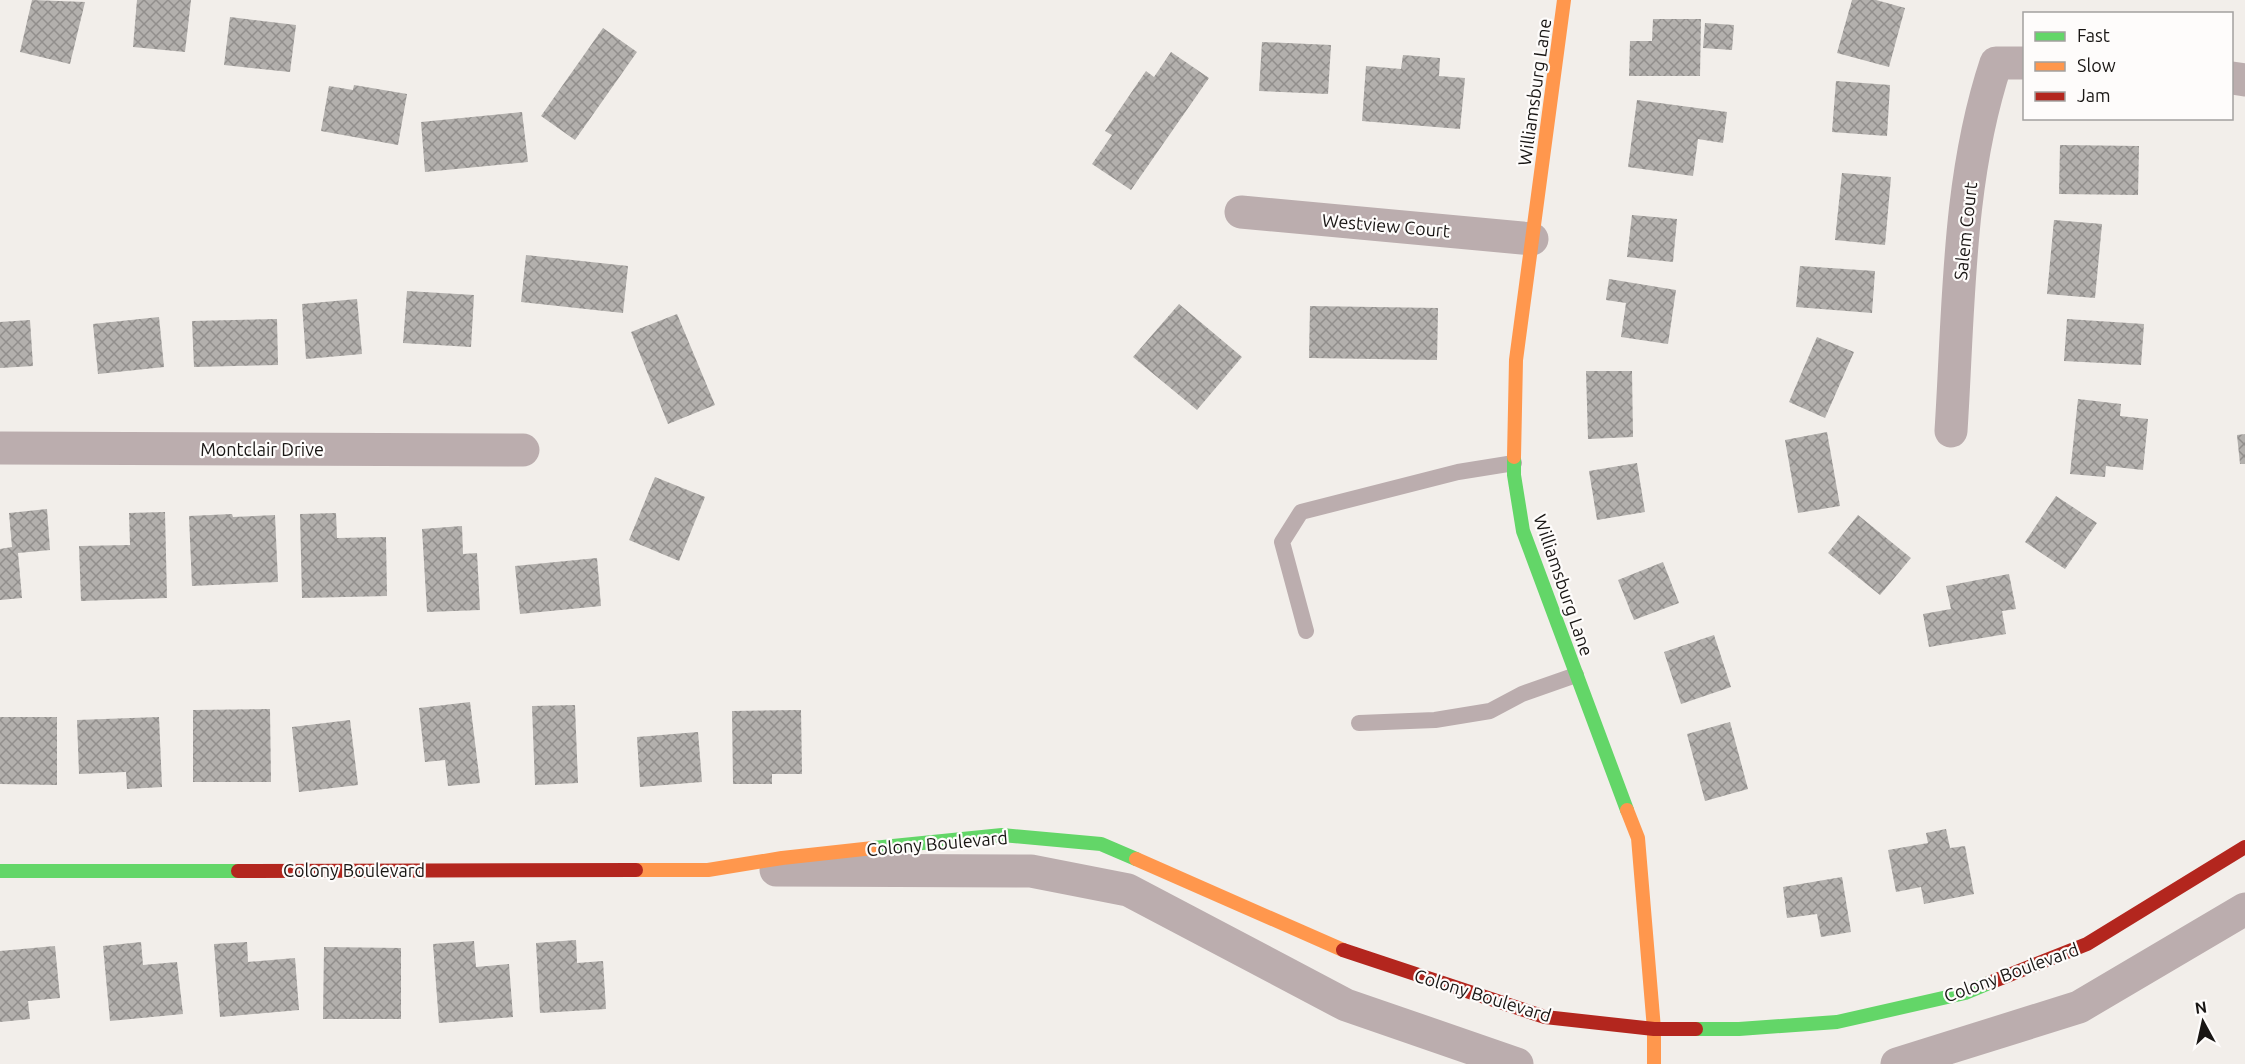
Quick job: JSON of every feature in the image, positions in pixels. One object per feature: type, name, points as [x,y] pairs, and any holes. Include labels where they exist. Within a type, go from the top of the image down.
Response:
[{"type":"street","name":"Williamsburg Lane","points":[[1564,0],[1516,360],[1514,463],[1523,531],[1638,838],[1654,1029],[1654,1064]]},
{"type":"street","name":"Salem Court","points":[[1951,431],[1965,201],[1985,95],[1996,63],[2023,63]]},
{"type":"street","name":"Westview Court","points":[[1241,212],[1532,239]]},
{"type":"street","name":"Montclair Drive","points":[[0,448],[524,450]]},
{"type":"street","name":"Colony Boulevard","points":[[708,870],[782,858],[1002,835],[1101,844],[1334,947],[1545,1017],[1654,1029],[1739,1029],[1837,1022],[1965,993],[2087,944],[2245,847]]},
{"type":"street","name":"Colony Boulevard","points":[[0,871],[1031,871],[1128,890],[1346,1005],[1517,1064]]},
{"type":"street","points":[[1897,1064],[2079,1007],[2245,909]]},
{"type":"lane","points":[[1306,631],[1282,542],[1301,512],[1458,472],[1514,463]]},
{"type":"lane","points":[[1359,723],[1435,720],[1490,711],[1522,694],[1576,675]]},
{"type":"building","points":[[32,0],[85,2],[70,64],[20,52]]},
{"type":"building","points":[[137,0],[191,0],[185,52],[133,47]]},
{"type":"building","points":[[1852,0],[1876,0],[1905,8],[1889,67],[1837,53]]},
{"type":"building","points":[[230,17],[296,25],[290,72],[224,65]]},
{"type":"building","points":[[1653,19],[1701,19],[1700,76],[1629,76],[1630,41],[1652,41]]},
{"type":"building","points":[[1705,23],[1734,25],[1732,50],[1703,48]]},
{"type":"building","points":[[603,28],[637,52],[575,140],[541,116]]},
{"type":"building","points":[[1262,42],[1331,45],[1328,94],[1259,91]]},
{"type":"building","points":[[1171,52],[1209,78],[1131,190],[1092,164],[1112,135],[1105,131],[1146,71],[1154,77]]},
{"type":"building","points":[[1403,55],[1440,58],[1439,76],[1465,78],[1460,129],[1362,121],[1366,66],[1401,69]]},
{"type":"building","points":[[1836,81],[1890,85],[1887,136],[1832,132]]},
{"type":"building","points":[[354,85],[407,94],[398,145],[321,131],[329,86],[353,90]]},
{"type":"building","points":[[1637,100],[1727,112],[1723,143],[1698,139],[1693,176],[1628,167]]},
{"type":"building","points":[[522,112],[528,162],[425,172],[421,122]]},
{"type":"building","points":[[2060,145],[2139,146],[2138,195],[2059,194]]},
{"type":"building","points":[[1842,173],[1891,177],[1885,245],[1835,240]]},
{"type":"building","points":[[1632,215],[1677,219],[1673,262],[1627,257]]},
{"type":"building","points":[[2054,220],[2102,224],[2095,298],[2047,294]]},
{"type":"building","points":[[526,255],[628,266],[623,313],[521,302]]},
{"type":"building","points":[[1800,266],[1875,271],[1872,313],[1796,307]]},
{"type":"building","points":[[1609,279],[1676,290],[1668,344],[1621,337],[1626,303],[1606,300]]},
{"type":"building","points":[[407,291],[474,295],[471,347],[403,343]]},
{"type":"building","points":[[357,299],[362,354],[306,359],[302,304]]},
{"type":"building","points":[[1179,304],[1242,357],[1197,410],[1133,357]]},
{"type":"building","points":[[1310,306],[1438,308],[1437,360],[1309,358]]},
{"type":"building","points":[[677,314],[715,405],[668,424],[631,332]]},
{"type":"building","points":[[159,317],[164,367],[98,374],[93,324]]},
{"type":"building","points":[[277,319],[278,365],[194,367],[192,321]]},
{"type":"building","points":[[2067,319],[2144,324],[2141,365],[2064,361]]},
{"type":"building","points":[[30,320],[33,366],[0,368],[0,322]]},
{"type":"building","points":[[1817,337],[1854,352],[1825,418],[1789,402]]},
{"type":"building","points":[[1586,371],[1632,371],[1633,437],[1588,439]]},
{"type":"building","points":[[2078,399],[2121,404],[2120,416],[2148,419],[2143,470],[2106,466],[2105,477],[2070,474]]},
{"type":"building","points":[[1827,432],[1840,506],[1798,513],[1785,440]]},
{"type":"building","points":[[2245,434],[2245,464],[2240,464],[2237,435]]},
{"type":"building","points":[[1637,463],[1645,512],[1597,520],[1589,471]]},
{"type":"building","points":[[655,477],[705,497],[679,561],[629,540]]},
{"type":"building","points":[[2056,496],[2097,523],[2065,569],[2025,542]]},
{"type":"building","points":[[47,509],[50,550],[18,553],[22,598],[0,600],[0,549],[12,547],[9,513]]},
{"type":"building","points":[[165,512],[167,598],[81,601],[79,546],[130,545],[129,513]]},
{"type":"building","points":[[336,513],[337,538],[386,537],[387,596],[302,598],[300,514]]},
{"type":"building","points":[[232,514],[233,517],[275,515],[278,582],[192,586],[189,516]]},
{"type":"building","points":[[1858,515],[1911,558],[1880,595],[1828,553]]},
{"type":"building","points":[[462,526],[463,554],[477,553],[480,610],[427,612],[422,529]]},
{"type":"building","points":[[597,558],[601,606],[520,614],[515,566]]},
{"type":"building","points":[[1663,562],[1679,603],[1634,620],[1618,580]]},
{"type":"building","points":[[2009,574],[2016,609],[2002,611],[2006,634],[1929,647],[1923,614],[1951,609],[1946,586]]},
{"type":"building","points":[[1714,635],[1731,687],[1681,704],[1664,652]]},
{"type":"building","points":[[470,702],[480,783],[448,786],[445,760],[425,762],[419,708]]},
{"type":"building","points":[[575,705],[578,783],[535,785],[532,706]]},
{"type":"building","points":[[270,709],[271,782],[193,782],[193,710]]},
{"type":"building","points":[[801,710],[802,774],[772,774],[772,784],[733,784],[732,711]]},
{"type":"building","points":[[0,717],[57,717],[57,785],[0,784]]},
{"type":"building","points":[[159,717],[162,787],[127,789],[126,772],[79,774],[77,720]]},
{"type":"building","points":[[350,720],[358,785],[299,792],[292,727]]},
{"type":"building","points":[[1730,722],[1748,789],[1705,801],[1687,734]]},
{"type":"building","points":[[698,732],[702,782],[640,787],[637,737]]},
{"type":"building","points":[[1946,829],[1950,848],[1965,846],[1974,894],[1924,904],[1921,887],[1896,892],[1888,850],[1928,843],[1926,833]]},
{"type":"building","points":[[1842,877],[1851,932],[1821,937],[1817,914],[1787,918],[1783,887]]},
{"type":"building","points":[[576,940],[577,963],[603,961],[606,1009],[540,1013],[536,943]]},
{"type":"building","points":[[474,941],[476,967],[509,964],[513,1017],[439,1023],[433,944]]},
{"type":"building","points":[[141,942],[143,965],[177,962],[183,1014],[110,1021],[103,946]]},
{"type":"building","points":[[247,942],[248,962],[295,958],[299,1010],[220,1017],[214,944]]},
{"type":"building","points":[[55,946],[60,998],[28,1001],[30,1019],[0,1022],[0,951]]},
{"type":"building","points":[[324,947],[401,948],[401,1019],[323,1019]]},
{"type":"traffic: fast","points":[[1514,457],[1514,475],[1523,531],[1627,810]]},
{"type":"traffic: fast","points":[[873,848],[1002,835],[1101,844],[1136,859]]},
{"type":"traffic: fast","points":[[0,871],[238,871]]},
{"type":"traffic: fast","points":[[1696,1029],[1739,1029],[1837,1022],[1965,993],[1989,983]]},
{"type":"traffic: slow","points":[[1514,457],[1516,360],[1564,0]]},
{"type":"traffic: slow","points":[[1627,810],[1638,838],[1654,1029],[1654,1064]]},
{"type":"traffic: slow","points":[[636,870],[708,870],[782,858],[873,848]]},
{"type":"traffic: slow","points":[[1136,859],[1343,950]]},
{"type":"traffic: jam","points":[[1989,983],[2087,944],[2245,847]]},
{"type":"traffic: jam","points":[[238,871],[636,870]]},
{"type":"traffic: jam","points":[[1343,950],[1545,1017],[1654,1029],[1696,1029]]}]
